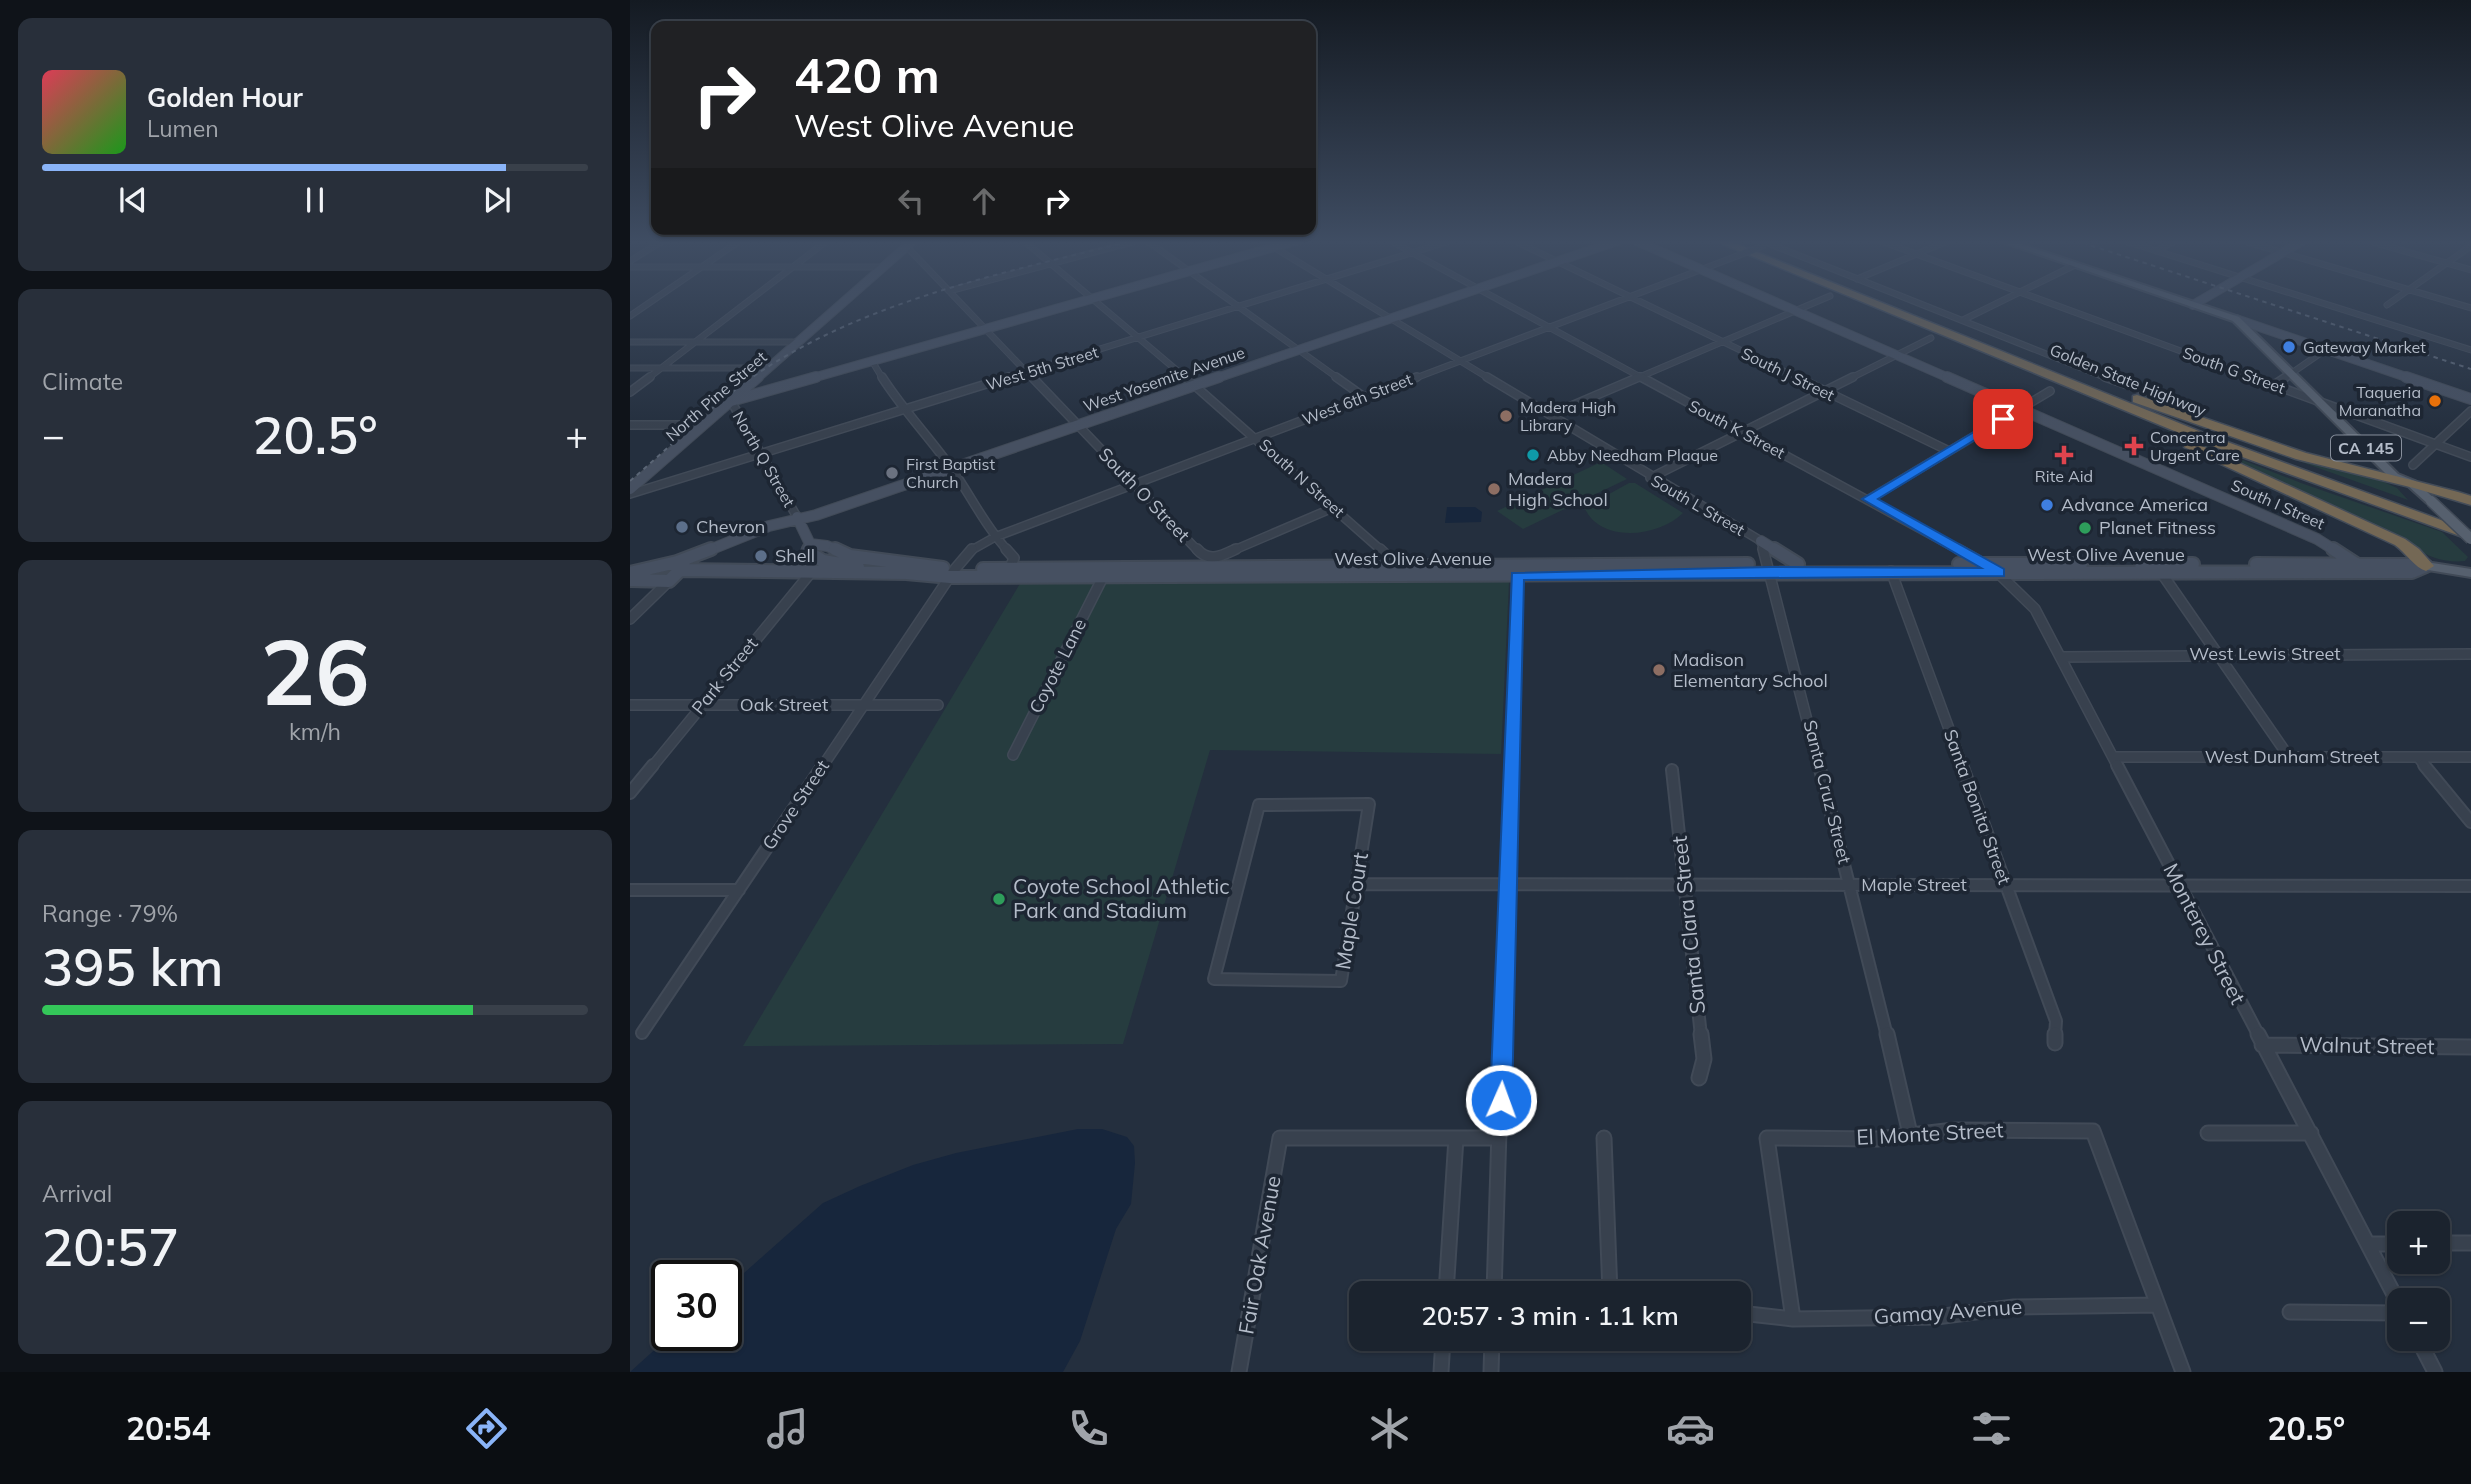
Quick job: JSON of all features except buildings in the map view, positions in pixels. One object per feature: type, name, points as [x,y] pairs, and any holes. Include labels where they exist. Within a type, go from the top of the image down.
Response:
[{"type":"highway","name":"Golden State Highway","points":[[1880,304],[2286,463],[2471,527]]},
{"type":"highway","name":"Golden State Highway","points":[[1889,304],[2276,466],[2471,537]]},
{"type":"highway","points":[[2032,364],[2274,449],[2409,473],[2442,490],[2471,499]]},
{"type":"highway","points":[[2032,364],[2061,385],[2389,537],[2409,548],[2426,566]]},
{"type":"main road","name":"North Pine Street","points":[[630,492],[842,304]]},
{"type":"main road","points":[[986,329],[1074,304]]},
{"type":"main road","name":"West Yosemite Avenue","points":[[630,573],[696,554],[797,517],[816,515],[949,465],[1427,304]]},
{"type":"main road","name":"South I Street","points":[[1780,304],[2318,539],[2360,568]]},
{"type":"main road","name":"CA 145","points":[[2190,304],[2236,319],[2293,372],[2325,405],[2327,412],[2394,476],[2409,473],[2431,501],[2471,537]]},
{"type":"main road","points":[[2236,319],[2471,399]]},
{"type":"main road","points":[[797,517],[809,541],[808,552],[818,558],[870,562],[876,560]]},
{"type":"main road","name":"West Olive Avenue","points":[[743,537],[789,530],[809,541],[850,556],[952,573],[1010,568],[1397,566],[1517,570],[1770,568],[1999,573],[2158,568]]},
{"type":"main road","points":[[1762,541],[1798,564]]},
{"type":"main road","name":"West Olive Avenue","points":[[777,570],[818,558]]},
{"type":"main road","name":"West Olive Avenue","points":[[1770,568],[1798,564],[1983,564],[2158,568],[2360,568],[2412,572],[2426,566],[2469,572]]},
{"type":"main road","points":[[630,580],[669,581],[680,570]]},
{"type":"main road","name":"West Olive Avenue","points":[[680,570],[1102,577],[1408,576],[1517,570]]},
{"type":"street","points":[[630,316],[648,304]]},
{"type":"street","points":[[630,392],[745,304]]},
{"type":"street","name":"South O Street","points":[[962,304],[1203,556],[1216,558],[1335,507]]},
{"type":"street","name":"South N Street","points":[[1098,304],[1190,384],[1256,436],[1408,576]]},
{"type":"street","points":[[1235,304],[1364,397]]},
{"type":"street","name":"West 5th Street","points":[[630,492],[761,455],[1248,304]]},
{"type":"street","name":"South L Street","points":[[1371,304],[1650,478],[1762,541],[1770,568]]},
{"type":"street","name":"South K Street","points":[[1509,304],[1869,499],[1999,573]]},
{"type":"street","name":"West 6th Street","points":[[952,573],[973,548],[995,537],[1610,304]]},
{"type":"street","name":"South J Street","points":[[1644,304],[1948,452]]},
{"type":"street","points":[[1550,415],[1809,304]]},
{"type":"street","points":[[1922,304],[2135,389],[2154,394]]},
{"type":"street","points":[[1963,320],[1996,304]]},
{"type":"street","name":"South G Street","points":[[2054,304],[2471,457]]},
{"type":"street","points":[[2322,304],[2471,351]]},
{"type":"street","points":[[731,401],[986,329]]},
{"type":"street","points":[[1650,478],[1931,338]]},
{"type":"street","points":[[630,342],[798,342]]},
{"type":"street","points":[[2274,385],[2325,350]]},
{"type":"street","points":[[872,361],[904,411],[949,465],[995,537],[1014,558],[1010,568]]},
{"type":"street","points":[[630,368],[769,368]]},
{"type":"street","points":[[1869,499],[2050,391]]},
{"type":"street","name":"North Q Street","points":[[731,401],[797,517]]},
{"type":"street","points":[[2409,473],[2435,444],[2471,411]]},
{"type":"street","points":[[630,425],[703,425]]},
{"type":"street","points":[[680,570],[696,554]]},
{"type":"street","points":[[818,558],[906,573]]},
{"type":"street","name":"Park Street","points":[[630,793],[810,572],[818,558]]},
{"type":"street","name":"Santa Cruz Street","points":[[1770,568],[1910,1134]]},
{"type":"street","points":[[2158,568],[2289,757]]},
{"type":"street","points":[[1494,1281],[1517,570]]},
{"type":"street","name":"Santa Bonita Street","points":[[1891,571],[2056,1021],[2055,1042]]},
{"type":"street","name":"Grove Street","points":[[642,1033],[952,573]]},
{"type":"street","name":"Monterey Street","points":[[1999,573],[2035,608],[2177,884],[2391,1288]]},
{"type":"street","name":"Coyote Lane","points":[[1013,755],[1102,577]]},
{"type":"street","points":[[630,619],[669,581]]},
{"type":"street","name":"West Lewis Street","points":[[2060,657],[2471,654]]},
{"type":"street","name":"Oak Street","points":[[630,705],[938,705]]},
{"type":"street","name":"West Dunham Street","points":[[2113,757],[2471,757]]},
{"type":"street","points":[[2418,757],[2471,822]]},
{"type":"street","name":"Santa Clara Street","points":[[1672,771],[1704,1059],[1699,1078]]},
{"type":"street","name":"Maple Court","points":[[1369,804],[1357,884],[1341,981],[1214,979],[1259,805],[1369,804]]},
{"type":"street","name":"Maple Street","points":[[1357,884],[2471,886]]},
{"type":"street","points":[[630,890],[739,890]]},
{"type":"street","name":"Walnut Street","points":[[2262,1045],[2471,1047]]},
{"type":"street","name":"El Monte Street","points":[[1793,1319],[1767,1138],[1877,1139],[1954,1130],[2093,1131],[2158,1305]]},
{"type":"street","points":[[2208,1133],[2311,1133]]},
{"type":"street","name":"Fair Oak Avenue","points":[[1240,1372],[1280,1138],[1457,1138]]},
{"type":"street","points":[[1447,1281],[1457,1138],[1499,1138]]},
{"type":"street","points":[[1604,1138],[1610,1281]]},
{"type":"street","points":[[2450,1243],[2471,1243]]},
{"type":"street","points":[[2368,1244],[2387,1244]]},
{"type":"street","points":[[2158,1305],[2183,1372]]},
{"type":"street","name":"Gamay Avenue","points":[[1751,1314],[1793,1319],[1936,1317],[2014,1307],[2158,1305]]},
{"type":"street","points":[[2290,1312],[2387,1313]]},
{"type":"street","points":[[1441,1372],[1442,1351]]},
{"type":"street","points":[[1491,1372],[1492,1351]]},
{"type":"street","points":[[2424,1351],[2435,1372]]},
{"type":"green space","points":[[2167,432],[2301,483],[2442,532],[2468,557],[2465,561],[2452,561],[2427,555]]},
{"type":"green space","points":[[2295,457],[2384,482],[2397,488],[2408,500],[2293,459]]},
{"type":"green space","points":[[1601,462],[1627,479],[1523,529],[1497,511]]},
{"type":"green space","points":[[1629,483],[1635,483],[1683,513],[1664,526],[1640,532],[1615,531],[1604,528],[1593,520],[1584,508]]},
{"type":"green space","name":"Coyote School Athletic Park and Stadium","points":[[1021,582],[1509,582],[1501,754],[1210,750],[1123,1044],[743,1046]]},
{"type":"water","points":[[1447,507],[1475,507],[1482,512],[1481,522],[1445,523]]},
{"type":"water","points":[[1078,1129],[1102,1129],[1127,1137],[1134,1146],[1131,1204],[1116,1229],[1080,1341],[1063,1372],[630,1372],[653,1351],[742,1351],[742,1275],[823,1203],[913,1165],[956,1153]]},
{"type":"railway","points":[[630,481],[736,389],[774,363],[816,340],[901,304]]},
{"type":"railway","points":[[2271,304],[2471,369]]},
{"type":"place","name":"Gateway Market","points":[[2289,347]]},
{"type":"place","name":"Taqueria Maranatha","points":[[2435,401]]},
{"type":"place","name":"Madera High Library","points":[[1506,416]]},
{"type":"place","name":"Concentra Urgent Care","points":[[2134,446]]},
{"type":"place","name":"Abby Needham Plaque","points":[[1533,455]]},
{"type":"place","name":"Rite Aid","points":[[2064,455]]},
{"type":"place","name":"First Baptist Church","points":[[892,473]]},
{"type":"place","name":"Madera High School","points":[[1494,489]]},
{"type":"place","name":"Advance America","points":[[2047,505]]},
{"type":"place","name":"Chevron","points":[[682,527]]},
{"type":"place","name":"Planet Fitness","points":[[2085,528]]},
{"type":"place","name":"Shell","points":[[761,556]]},
{"type":"place","name":"Madison Elementary School","points":[[1659,670]]},
{"type":"place","name":"Coyote School Athletic Park and Stadium","points":[[999,899]]},
{"type":"route","points":[[1501,1100],[1517,576],[1891,571],[1999,573],[1869,499],[2003,419]]}]
